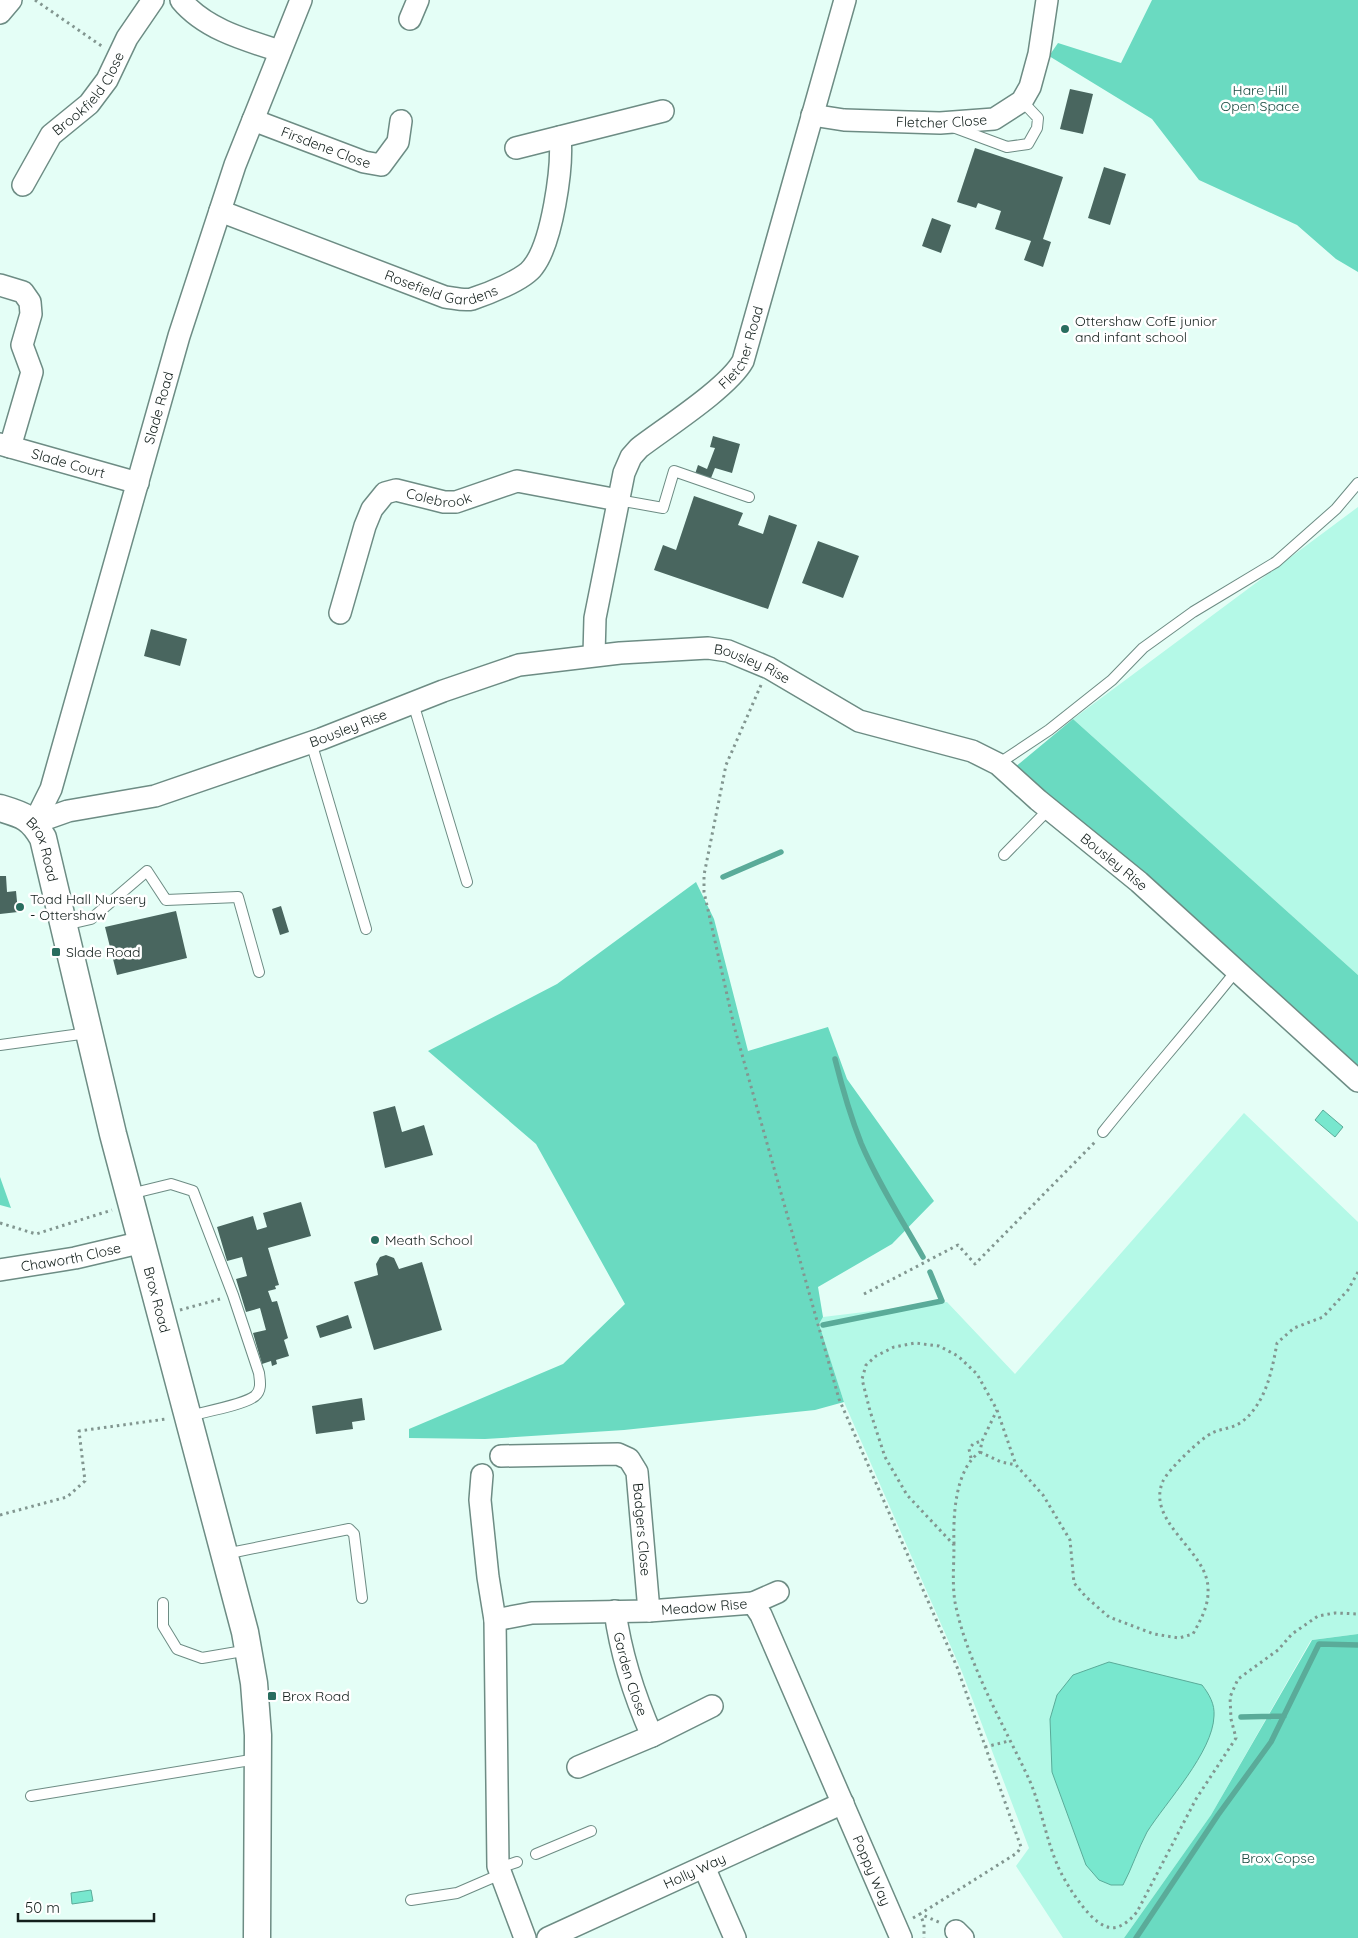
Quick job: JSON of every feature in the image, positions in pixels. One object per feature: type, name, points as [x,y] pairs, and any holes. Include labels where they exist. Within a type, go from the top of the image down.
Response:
[{"type":"street","name":"Brookfield Close","points":[[23,186],[51,135],[89,104],[106,80],[127,38],[153,0]]},
{"type":"street","points":[[181,0],[186,7],[220,30],[280,51]]},
{"type":"street","name":"Slade Road","points":[[34,823],[53,780],[180,336],[234,165],[300,0]]},
{"type":"street","name":"Fletcher Road","points":[[594,655],[595,618],[624,473],[635,452],[721,386],[738,370],[743,361],[845,0]]},
{"type":"street","points":[[1022,101],[1030,87],[1039,54],[1047,0]]},
{"type":"street","name":"Fletcher Close","points":[[812,115],[844,120],[940,123],[994,119],[1022,101]]},
{"type":"street","points":[[516,148],[663,111]]},
{"type":"street","name":"Firsdene Close","points":[[253,120],[364,162],[381,165],[398,142],[401,121]]},
{"type":"street","name":"Rosefield Gardens","points":[[220,211],[445,297],[471,299],[521,278],[533,268],[541,252],[557,196],[561,156],[560,137]]},
{"type":"street","points":[[0,285],[23,292],[30,302],[31,314],[22,345],[32,372],[5,446]]},
{"type":"street","name":"Slade Court","points":[[5,446],[138,483]]},
{"type":"street","name":"Colebrook","points":[[341,613],[365,526],[372,509],[385,493],[396,490],[444,502],[456,502],[517,481],[618,500]]},
{"type":"street","name":"Bousley Rise","points":[[34,823],[68,811],[155,796],[311,742],[519,665],[594,655],[708,648],[728,651],[769,668],[859,721],[972,751],[998,764],[1049,809],[1139,882],[1358,1081]]},
{"type":"street","name":"Brox Road","points":[[0,808],[17,813],[34,823],[43,838],[89,1032],[248,1650],[254,1683],[258,1759],[257,1938]]},
{"type":"street","name":"Chaworth Close","points":[[0,1270],[75,1258],[144,1242]]},
{"type":"street","name":"Badgers Close","points":[[501,1456],[618,1454],[629,1459],[637,1472],[649,1611]]},
{"type":"street","points":[[482,1475],[480,1500],[488,1577],[495,1620],[506,1868],[525,1938]]},
{"type":"street","points":[[753,1603],[778,1592]]},
{"type":"street","name":"Meadow Rise","points":[[495,1620],[532,1614],[649,1611],[753,1603],[760,1615],[842,1803]]},
{"type":"street","name":"Garden Close","points":[[615,1611],[624,1664],[635,1699],[652,1736]]},
{"type":"street","points":[[578,1767],[652,1736],[712,1706]]},
{"type":"street","name":"Holly Way","points":[[555,1936],[842,1803]]},
{"type":"street","name":"Poppy Way","points":[[842,1803],[901,1938]]},
{"type":"street","points":[[704,1866],[735,1938]]},
{"type":"lane","points":[[940,123],[1007,147],[1028,144],[1037,128],[1038,118],[1022,101]]},
{"type":"lane","points":[[618,500],[663,508],[674,471],[749,497]]},
{"type":"lane","points":[[998,764],[1049,730],[1112,680],[1143,648],[1193,612],[1276,562],[1336,509],[1358,483]]},
{"type":"lane","points":[[414,703],[467,882]]},
{"type":"lane","points":[[311,742],[366,929]]},
{"type":"lane","points":[[1004,854],[1049,809]]},
{"type":"lane","points":[[65,925],[91,919],[147,871],[166,900],[238,897],[259,972]]},
{"type":"lane","points":[[1103,1132],[1156,1066],[1189,1031],[1236,971]]},
{"type":"lane","points":[[0,1045],[89,1032]]},
{"type":"lane","points":[[131,1198],[172,1184],[194,1191],[233,1295],[259,1373],[260,1386],[255,1396],[189,1416]]},
{"type":"lane","points":[[224,1554],[349,1530],[354,1534],[362,1598]]},
{"type":"lane","points":[[163,1603],[163,1626],[177,1649],[202,1658],[248,1650]]},
{"type":"lane","points":[[32,1796],[258,1759]]},
{"type":"lane","points":[[536,1854],[591,1830]]},
{"type":"lane","points":[[411,1900],[457,1893],[506,1868]]},
{"type":"path","points":[[34,0],[118,58]]},
{"type":"path","points":[[769,668],[726,765],[704,875],[704,892],[734,1026],[839,1398],[957,1667],[1021,1847],[1017,1853],[920,1914],[924,1924],[924,1938]]},
{"type":"path","points":[[864,1294],[958,1245],[975,1264],[1090,1149],[1103,1132]]},
{"type":"path","points":[[0,1223],[36,1234],[131,1198]]},
{"type":"path","points":[[954,1545],[907,1495],[885,1456],[862,1379],[866,1365],[876,1356],[894,1347],[915,1343],[939,1346],[958,1356],[976,1374],[998,1410],[1016,1465],[1043,1495],[1070,1540],[1074,1583],[1086,1597],[1109,1617],[1154,1634],[1179,1638],[1193,1634],[1206,1609],[1209,1587],[1199,1561],[1167,1521],[1161,1498],[1163,1481],[1194,1446],[1212,1433],[1228,1430],[1243,1421],[1264,1394],[1273,1368],[1277,1343],[1294,1328],[1323,1317],[1348,1290],[1358,1272]]},
{"type":"path","points":[[163,1315],[233,1295]]},
{"type":"path","points":[[971,1458],[980,1452],[982,1441],[998,1410]]},
{"type":"path","points":[[0,1516],[67,1497],[85,1481],[80,1431],[189,1416]]},
{"type":"path","points":[[982,1441],[973,1444],[969,1449],[971,1458],[956,1497],[954,1545],[955,1601],[969,1646],[1009,1741],[1028,1778],[1056,1863],[1064,1878],[1095,1919],[1104,1926],[1116,1928],[1128,1922],[1137,1912],[1196,1799],[1236,1738],[1231,1719],[1230,1697],[1238,1679],[1278,1650],[1292,1634],[1318,1616],[1335,1613],[1358,1614]]},
{"type":"path","points":[[980,1452],[1001,1462],[1016,1465]]},
{"type":"path","points":[[985,1747],[1009,1741]]},
{"type":"shaded area","points":[[1358,507],[1358,975],[1073,719]]},
{"type":"shaded area","points":[[1323,1110],[1343,1127],[1335,1137],[1315,1120]]},
{"type":"shaded area","points":[[1244,1113],[1358,1222],[1358,1634],[1311,1640],[1211,1815],[1124,1938],[1063,1938],[1016,1866],[1029,1848],[962,1672],[844,1402],[819,1324],[823,1317],[947,1302],[1015,1374]]},
{"type":"shaded area","points":[[1109,1662],[1202,1685],[1214,1707],[1212,1730],[1206,1745],[1187,1776],[1147,1832],[1123,1885],[1111,1885],[1099,1880],[1086,1865],[1052,1772],[1050,1719],[1057,1695],[1073,1675]]},
{"type":"shaded area","points":[[91,1890],[93,1901],[72,1904],[71,1893]]},
{"type":"green space","name":"Hare Hill Open Space","points":[[1152,0],[1358,0],[1358,272],[1336,259],[1297,225],[1199,180],[1152,119],[1049,56],[1058,43],[1121,63]]},
{"type":"green space","points":[[1073,719],[1358,975],[1358,1067],[1014,768]]},
{"type":"green space","points":[[696,882],[714,919],[748,1051],[828,1027],[847,1079],[934,1201],[892,1244],[818,1287],[823,1317],[819,1324],[844,1402],[815,1410],[624,1430],[485,1439],[409,1438],[409,1429],[563,1364],[625,1304],[536,1144],[428,1051],[557,984]]},
{"type":"green space","points":[[0,1177],[11,1208],[0,1205]]},
{"type":"green space","name":"Brox Copse","points":[[1358,1634],[1358,1938],[1124,1938],[1211,1815],[1312,1640]]},
{"type":"building","points":[[1070,89],[1093,94],[1083,134],[1060,129]]},
{"type":"building","points":[[975,148],[1063,177],[1043,239],[1051,242],[1043,267],[1024,260],[1031,241],[995,229],[1001,211],[978,203],[976,208],[957,202]]},
{"type":"building","points":[[1104,167],[1126,174],[1110,225],[1088,218]]},
{"type":"building","points":[[932,218],[951,225],[941,253],[922,246]]},
{"type":"building","points":[[713,436],[740,444],[732,473],[715,468],[711,478],[695,474],[698,465],[707,469],[715,448],[710,447]]},
{"type":"building","points":[[694,496],[743,513],[738,525],[763,534],[769,515],[797,525],[768,609],[654,570],[663,545],[676,550]]},
{"type":"building","points":[[818,541],[859,556],[843,598],[802,583]]},
{"type":"building","points":[[151,629],[187,639],[180,666],[144,656]]},
{"type":"building","points":[[0,876],[6,876],[7,892],[16,891],[18,912],[0,914]]},
{"type":"building","points":[[281,906],[289,932],[280,935],[272,909]]},
{"type":"building","points":[[176,911],[187,958],[117,975],[105,927]]},
{"type":"building","points":[[395,1106],[402,1132],[424,1125],[433,1155],[385,1168],[373,1112]]},
{"type":"building","points":[[301,1202],[311,1236],[268,1248],[279,1285],[275,1286],[276,1289],[268,1291],[272,1302],[277,1301],[288,1338],[284,1340],[289,1356],[276,1360],[277,1364],[272,1366],[271,1361],[262,1364],[253,1333],[266,1330],[260,1308],[246,1312],[236,1279],[247,1276],[242,1257],[227,1261],[217,1227],[253,1216],[257,1230],[267,1227],[263,1213]]},
{"type":"building","points":[[386,1255],[394,1258],[399,1269],[422,1262],[442,1330],[374,1350],[354,1282],[378,1275],[376,1264],[380,1257]]},
{"type":"building","points":[[348,1315],[352,1328],[320,1338],[316,1326]]},
{"type":"building","points":[[362,1398],[365,1420],[352,1422],[353,1429],[316,1434],[312,1406]]},
{"type":"waterway","points":[[723,877],[781,852]]},
{"type":"waterway","points":[[835,1059],[846,1101],[861,1143],[883,1187],[923,1257]]},
{"type":"waterway","points":[[823,1325],[942,1301],[930,1272]]},
{"type":"waterway","points":[[1136,1938],[1218,1815],[1271,1742],[1319,1644],[1358,1645]]},
{"type":"waterway","points":[[1241,1717],[1284,1716]]},
{"type":"place","name":"Ottershaw CofE junior and infant school","points":[[1065,329]]},
{"type":"place","name":"Toad Hall Nursery - Ottershaw","points":[[20,907]]},
{"type":"place","name":"Slade Road","points":[[56,952]]},
{"type":"place","name":"Meath School","points":[[375,1240]]},
{"type":"place","name":"Brox Road","points":[[272,1696]]}]
